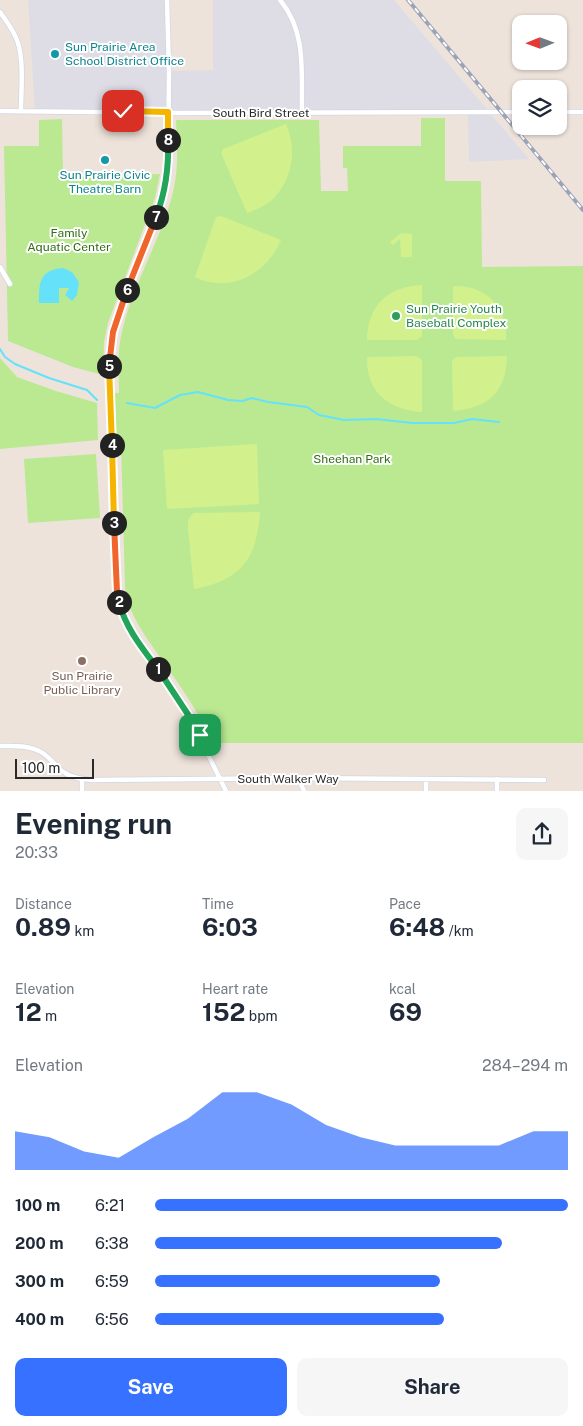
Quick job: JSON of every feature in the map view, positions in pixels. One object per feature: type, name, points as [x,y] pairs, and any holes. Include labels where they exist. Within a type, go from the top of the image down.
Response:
[{"type":"street","points":[[167,0],[169,157],[165,189],[162,202],[117,315],[109,359],[117,592],[123,616],[131,632],[189,716],[226,791]]},
{"type":"street","points":[[280,0],[292,19],[300,45],[302,112]]},
{"type":"street","points":[[0,12],[11,27],[18,43],[21,112]]},
{"type":"street","name":"South Bird Street","points":[[0,111],[512,112]]},
{"type":"street","points":[[567,112],[583,112]]},
{"type":"street","points":[[0,267],[10,284]]},
{"type":"street","name":"South Walker Way","points":[[0,746],[19,746],[39,750],[48,756],[62,771],[82,779],[544,780]]},
{"type":"street","points":[[298,778],[304,791]]},
{"type":"street","points":[[82,779],[82,791]]},
{"type":"street","points":[[426,779],[426,791]]},
{"type":"street","points":[[497,779],[498,791]]},
{"type":"shaded area","points":[[28,0],[167,0],[169,71],[213,70],[213,0],[394,0],[529,159],[469,162],[468,113],[35,111]]},
{"type":"green space","name":"Sheehan Park","points":[[421,118],[445,118],[445,181],[481,181],[482,267],[583,266],[583,743],[212,743],[188,698],[133,615],[125,586],[121,443],[117,443],[114,393],[119,393],[119,350],[126,317],[168,210],[173,192],[177,165],[176,120],[319,120],[321,191],[348,191],[347,168],[343,168],[343,146],[421,146]]},
{"type":"green space","name":"Family Aquatic Center","points":[[62,119],[63,176],[160,174],[155,198],[108,323],[104,342],[103,375],[73,367],[8,341],[4,146],[39,146],[39,120]]},
{"type":"green space","points":[[286,124],[292,153],[289,172],[274,198],[262,207],[247,213],[221,153],[223,149]]},
{"type":"green space","points":[[221,216],[281,240],[267,263],[246,278],[234,282],[208,282],[195,277],[216,217]]},
{"type":"green space","points":[[401,233],[412,234],[412,257],[401,257],[400,239],[393,245],[390,242]]},
{"type":"green space","name":"Sun Prairie Youth Baseball Complex","points":[[422,285],[422,336],[417,340],[367,340],[371,317],[382,300],[389,294],[399,290]]},
{"type":"green space","points":[[453,286],[465,286],[475,289],[493,300],[503,318],[506,328],[506,340],[456,339],[453,335]]},
{"type":"green space","points":[[416,356],[422,360],[422,412],[399,407],[382,397],[375,389],[368,369],[367,357]]},
{"type":"green space","points":[[507,356],[503,380],[493,396],[476,406],[453,411],[452,361],[456,357]]},
{"type":"green space","points":[[0,358],[17,377],[97,403],[98,440],[0,449]]},
{"type":"green space","points":[[257,444],[259,504],[167,509],[163,450]]},
{"type":"green space","points":[[96,454],[100,518],[28,523],[24,459]]},
{"type":"green space","points":[[260,512],[255,543],[244,565],[224,580],[194,589],[188,528],[191,516],[194,513]]},
{"type":"water","points":[[63,268],[72,272],[79,282],[77,295],[72,301],[65,295],[69,288],[59,288],[59,303],[39,303],[39,289],[42,279],[49,272]]},
{"type":"waterway","points":[[0,349],[5,357],[15,364],[49,378],[87,390],[97,400]]},
{"type":"waterway","points":[[127,403],[155,408],[180,395],[198,392],[228,400],[242,401],[252,398],[307,407],[319,415],[344,420],[376,419],[412,423],[454,423],[472,419],[499,422]]},
{"type":"railway","points":[[408,0],[583,210]]},
{"type":"place","name":"Sun Prairie Area School District Office","points":[[55,54]]},
{"type":"place","name":"Sun Prairie Civic Theatre Barn","points":[[105,160]]},
{"type":"place","name":"Sun Prairie Youth Baseball Complex","points":[[396,316]]},
{"type":"place","name":"Sun Prairie Public Library","points":[[82,661]]},
{"type":"route","points":[[123,111],[168,112],[169,157],[168,176],[162,202],[117,315],[111,340],[109,359],[117,596],[123,616],[131,632],[168,684],[200,735]]}]
